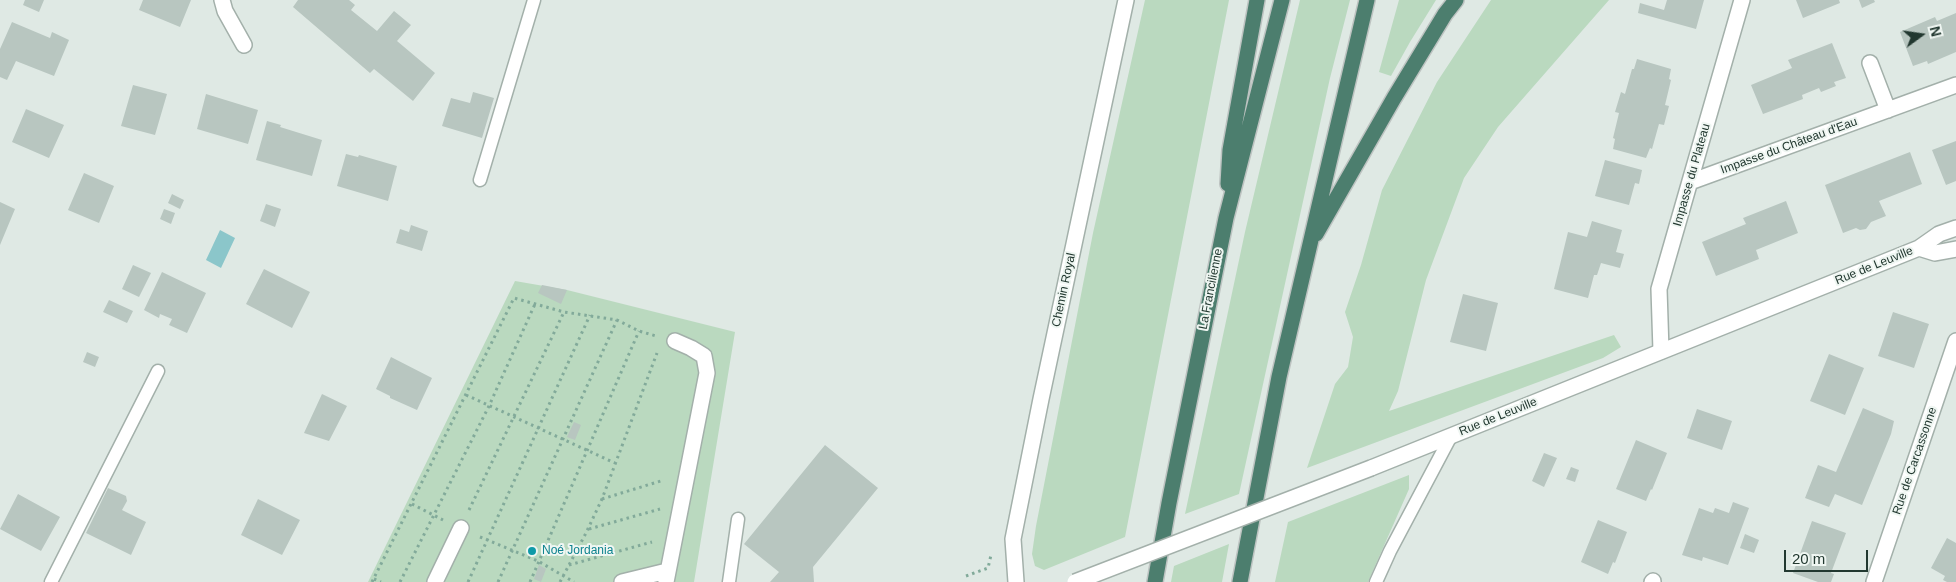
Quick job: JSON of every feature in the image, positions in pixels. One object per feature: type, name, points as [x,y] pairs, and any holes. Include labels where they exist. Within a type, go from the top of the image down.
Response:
[{"type":"highway","points":[[1226,218],[1230,150],[1257,0]]},
{"type":"highway","name":"La Francilienne","points":[[1155,582],[1226,218],[1282,0]]},
{"type":"highway","points":[[1240,582],[1277,387],[1367,0]]},
{"type":"highway","points":[[1308,249],[1394,98],[1456,0]]},
{"type":"street","points":[[222,0],[225,11],[244,45]]},
{"type":"street","name":"Chemin Royal","points":[[1016,582],[1013,539],[1126,0]]},
{"type":"street","name":"Impasse du Plateau","points":[[1661,351],[1659,289],[1742,0]]},
{"type":"street","points":[[1870,62],[1888,110]]},
{"type":"street","name":"Impasse du Château d'Eau","points":[[1690,182],[1956,85]]},
{"type":"street","name":"Rue de Leuville","points":[[1075,582],[1371,468],[1919,248],[1940,234],[1956,228]]},
{"type":"street","name":"Rue de Leuville","points":[[1919,248],[1935,253],[1956,249]]},
{"type":"street","points":[[622,582],[667,576],[688,473],[707,373],[704,356],[691,348],[669,340]]},
{"type":"street","name":"Rue de Carcassonne","points":[[1874,582],[1956,341]]},
{"type":"street","points":[[435,582],[460,528]]},
{"type":"lane","points":[[480,180],[534,0]]},
{"type":"lane","points":[[51,582],[158,371]]},
{"type":"lane","points":[[1376,582],[1390,551],[1451,436]]},
{"type":"lane","points":[[729,582],[738,519]]},
{"type":"path","points":[[380,582],[373,580],[514,298],[564,312],[617,320],[639,331],[669,340],[615,463],[602,499],[588,530],[560,582]]},
{"type":"path","points":[[400,582],[489,406],[535,304]]},
{"type":"path","points":[[460,528],[564,312]]},
{"type":"path","points":[[468,582],[590,315]]},
{"type":"path","points":[[498,582],[617,320]]},
{"type":"path","points":[[530,582],[639,331]]},
{"type":"path","points":[[466,395],[615,463]]},
{"type":"path","points":[[602,499],[688,473]]},
{"type":"path","points":[[588,530],[682,503]]},
{"type":"path","points":[[412,504],[460,528],[539,562],[574,582]]},
{"type":"path","points":[[569,565],[674,536]]},
{"type":"path","points":[[966,576],[988,568],[993,548]]},
{"type":"green space","points":[[1145,0],[1229,0],[1125,537],[1044,570],[1035,566],[1032,554],[1036,526],[1093,233]]},
{"type":"green space","points":[[1300,0],[1350,0],[1330,78],[1239,494],[1185,514],[1245,232]]},
{"type":"green space","points":[[1399,0],[1436,0],[1391,76],[1379,72]]},
{"type":"green space","points":[[1491,0],[1609,0],[1498,127],[1464,178],[1426,280],[1398,391],[1389,411],[1614,335],[1621,347],[1603,358],[1307,468],[1335,384],[1348,367],[1353,337],[1345,312],[1361,265],[1382,190],[1437,82]]},
{"type":"green space","points":[[515,281],[567,290],[735,332],[694,582],[368,582]]},
{"type":"green space","points":[[1409,475],[1409,489],[1368,582],[1275,582],[1288,522]]},
{"type":"green space","points":[[1229,544],[1222,582],[1171,582],[1174,566]]},
{"type":"water","points":[[220,230],[235,238],[221,268],[206,260]]},
{"type":"building","points":[[25,0],[44,0],[39,12],[23,5]]},
{"type":"building","points":[[143,0],[191,0],[180,27],[139,10]]},
{"type":"building","points":[[298,0],[349,0],[355,5],[351,10],[377,31],[394,11],[411,25],[397,41],[435,73],[413,101],[374,69],[370,73],[293,7]]},
{"type":"building","points":[[1667,0],[1704,0],[1696,29],[1638,13],[1640,3],[1664,10]]},
{"type":"building","points":[[1796,0],[1839,0],[1840,3],[1803,18]]},
{"type":"building","points":[[1859,0],[1874,0],[1875,2],[1862,8]]},
{"type":"building","points":[[1956,13],[1956,52],[1928,64],[1927,61],[1913,66],[1900,32],[1935,17],[1937,21]]},
{"type":"building","points":[[12,22],[50,38],[52,32],[69,40],[54,76],[16,61],[7,80],[0,77],[0,49]]},
{"type":"building","points":[[1832,43],[1846,78],[1834,82],[1836,86],[1821,92],[1819,88],[1802,95],[1803,99],[1763,114],[1751,85],[1792,68],[1788,60]]},
{"type":"building","points":[[1637,59],[1671,69],[1669,79],[1671,80],[1665,105],[1669,106],[1664,125],[1659,124],[1652,149],[1650,148],[1646,158],[1613,149],[1615,139],[1613,138],[1619,113],[1615,112],[1621,92],[1625,94]]},
{"type":"building","points":[[133,85],[167,94],[155,135],[121,126]]},
{"type":"building","points":[[473,92],[494,98],[482,138],[442,126],[451,98],[470,103]]},
{"type":"building","points":[[206,94],[258,110],[248,144],[197,129]]},
{"type":"building","points":[[26,109],[64,125],[49,158],[12,142]]},
{"type":"building","points":[[267,121],[322,140],[312,176],[256,160]]},
{"type":"building","points":[[1956,141],[1956,181],[1946,185],[1932,150]]},
{"type":"building","points":[[1910,152],[1922,184],[1879,201],[1886,216],[1871,222],[1866,229],[1860,230],[1856,228],[1843,233],[1825,185]]},
{"type":"building","points":[[346,154],[358,157],[359,155],[397,166],[388,201],[337,186]]},
{"type":"building","points":[[1605,160],[1642,170],[1639,184],[1635,183],[1629,205],[1595,196]]},
{"type":"building","points":[[84,173],[114,186],[99,223],[68,210]]},
{"type":"building","points":[[172,194],[184,200],[180,209],[168,203]]},
{"type":"building","points":[[1786,201],[1798,233],[1756,250],[1759,259],[1716,276],[1702,242],[1746,224],[1743,218]]},
{"type":"building","points":[[0,202],[15,209],[0,245]]},
{"type":"building","points":[[266,204],[281,209],[275,227],[260,221]]},
{"type":"building","points":[[164,209],[175,213],[171,224],[160,219]]},
{"type":"building","points":[[1592,221],[1622,230],[1616,252],[1624,254],[1620,268],[1601,263],[1597,275],[1594,275],[1588,298],[1554,289],[1568,232],[1587,237]]},
{"type":"building","points":[[411,225],[428,231],[422,251],[396,243],[400,229],[409,232]]},
{"type":"building","points":[[133,265],[151,273],[139,297],[122,289]]},
{"type":"building","points":[[264,269],[310,292],[292,328],[246,304]]},
{"type":"building","points":[[162,272],[206,293],[187,333],[169,325],[172,319],[160,314],[159,318],[144,310]]},
{"type":"building","points":[[542,285],[567,290],[561,304],[538,293]]},
{"type":"building","points":[[1463,294],[1498,303],[1486,351],[1450,342]]},
{"type":"building","points":[[109,300],[133,311],[127,323],[103,312]]},
{"type":"building","points":[[1893,312],[1929,324],[1914,368],[1878,356]]},
{"type":"building","points":[[87,352],[99,357],[95,367],[83,362]]},
{"type":"building","points":[[1829,354],[1864,368],[1845,415],[1810,401]]},
{"type":"building","points":[[391,357],[432,378],[417,410],[390,398],[390,396],[376,389]]},
{"type":"building","points":[[322,394],[347,406],[329,441],[304,433]]},
{"type":"building","points":[[1863,408],[1894,421],[1891,434],[1862,505],[1835,494],[1829,507],[1805,498],[1818,465],[1836,472]]},
{"type":"building","points":[[1697,409],[1732,421],[1722,450],[1687,438]]},
{"type":"building","points":[[574,422],[581,425],[575,440],[567,437]]},
{"type":"building","points":[[1636,440],[1667,453],[1646,501],[1616,489]]},
{"type":"building","points":[[825,445],[878,488],[813,567],[814,582],[770,582],[779,572],[744,544]]},
{"type":"building","points":[[1544,453],[1557,458],[1544,487],[1532,481]]},
{"type":"building","points":[[1571,467],[1579,470],[1575,482],[1566,479]]},
{"type":"building","points":[[108,488],[126,496],[127,501],[122,510],[146,522],[131,555],[86,533]]},
{"type":"building","points":[[18,494],[60,517],[41,551],[0,529]]},
{"type":"building","points":[[258,499],[300,520],[282,555],[241,535]]},
{"type":"building","points":[[1733,502],[1749,508],[1728,565],[1703,557],[1702,561],[1682,555],[1699,508],[1713,513],[1715,508],[1729,513]]},
{"type":"building","points":[[1598,520],[1627,532],[1615,563],[1613,562],[1608,574],[1581,562]]},
{"type":"building","points":[[1812,521],[1846,533],[1831,573],[1834,574],[1831,582],[1818,582],[1793,573]]},
{"type":"building","points":[[1745,534],[1759,540],[1754,553],[1740,548]]},
{"type":"building","points":[[1947,538],[1956,543],[1956,582],[1943,580],[1945,576],[1931,568]]},
{"type":"building","name":"Noé Jordania","points":[[529,547],[537,551],[535,555],[528,552]]},
{"type":"building","points":[[539,565],[546,569],[541,582],[534,579]]},
{"type":"place","name":"Noé Jordania","points":[[532,551]]}]
